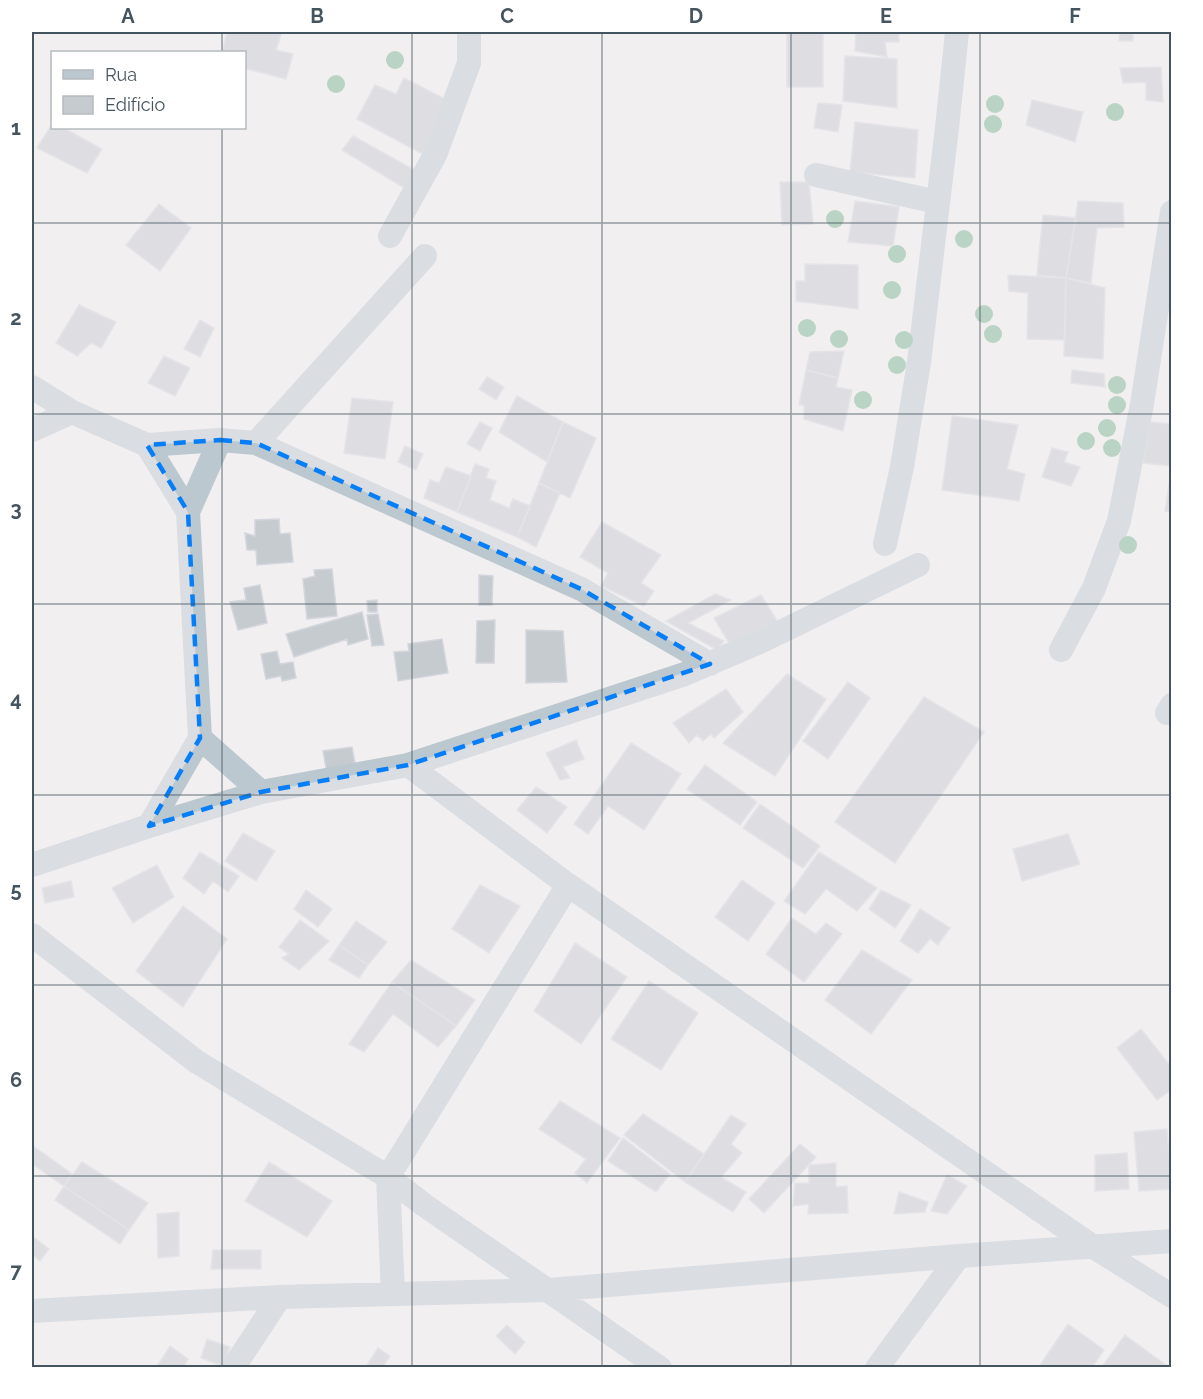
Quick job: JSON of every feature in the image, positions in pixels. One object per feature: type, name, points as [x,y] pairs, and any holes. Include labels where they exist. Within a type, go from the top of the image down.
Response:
[{"type":"street","points":[[390,236],[435,154],[469,63],[470,32]]},
{"type":"street","points":[[885,544],[902,467],[919,362],[957,32]]},
{"type":"street","points":[[816,175],[937,202]]},
{"type":"street","points":[[1061,650],[1094,588],[1119,521],[1142,404],[1172,212]]},
{"type":"street","points":[[256,443],[425,256]]},
{"type":"street","points":[[32,387],[72,412],[147,445],[220,440],[256,443],[581,589],[710,664]]},
{"type":"street","points":[[32,429],[72,412]]},
{"type":"street","points":[[149,826],[200,738],[188,513],[220,440]]},
{"type":"street","points":[[147,445],[188,513]]},
{"type":"street","points":[[32,865],[261,792],[408,765],[710,664],[918,565]]},
{"type":"street","points":[[200,738],[261,792]]},
{"type":"street","points":[[408,765],[568,885],[1092,1246],[1172,1296]]},
{"type":"street","points":[[393,1294],[388,1177],[568,885]]},
{"type":"street","points":[[32,935],[197,1062],[388,1177],[424,1205],[660,1368]]},
{"type":"street","points":[[32,1311],[280,1297],[549,1290],[1172,1241]]},
{"type":"street","points":[[877,1368],[959,1256]]},
{"type":"street","points":[[233,1368],[280,1297]]},
{"type":"highlighted area","points":[[220,440],[256,443],[581,589],[710,664],[408,765],[261,792],[149,826],[200,738],[188,512],[147,445]]},
{"type":"building","points":[[227,32],[282,32],[276,50],[293,54],[286,79],[246,69],[246,51],[222,51]]},
{"type":"building","points":[[787,32],[823,32],[823,87],[787,87]]},
{"type":"building","points":[[856,32],[899,32],[899,42],[885,42],[887,57],[855,51]]},
{"type":"building","points":[[1120,32],[1133,32],[1133,41],[1119,41]]},
{"type":"building","points":[[845,56],[897,59],[897,108],[843,101]]},
{"type":"building","points":[[1161,67],[1163,102],[1146,100],[1146,82],[1123,83],[1120,68]]},
{"type":"building","points":[[404,78],[451,102],[426,156],[357,119],[375,85],[396,94]]},
{"type":"building","points":[[1032,100],[1083,112],[1075,142],[1026,125]]},
{"type":"building","points":[[818,103],[842,105],[838,132],[814,128]]},
{"type":"building","points":[[855,122],[918,130],[915,178],[850,172]]},
{"type":"building","points":[[51,126],[51,129],[66,129],[102,149],[87,173],[37,148]]},
{"type":"building","points":[[353,136],[420,173],[409,191],[342,150]]},
{"type":"building","points":[[780,182],[809,182],[813,224],[782,225]]},
{"type":"building","points":[[855,201],[899,207],[893,246],[848,242]]},
{"type":"building","points":[[1078,201],[1123,203],[1124,227],[1097,228],[1091,283],[1066,278]]},
{"type":"building","points":[[159,204],[191,228],[160,271],[126,245]]},
{"type":"building","points":[[1043,215],[1076,218],[1066,278],[1037,275]]},
{"type":"building","points":[[805,264],[858,265],[858,309],[796,301],[796,281],[805,281]]},
{"type":"building","points":[[1008,275],[1066,278],[1065,340],[1027,339],[1028,293],[1009,291]]},
{"type":"building","points":[[1066,278],[1105,288],[1103,359],[1064,356]]},
{"type":"building","points":[[79,305],[116,322],[101,348],[91,343],[77,356],[56,343]]},
{"type":"building","points":[[200,320],[214,328],[200,357],[184,349]]},
{"type":"building","points":[[844,351],[838,378],[806,370],[810,352]]},
{"type":"building","points":[[164,356],[190,368],[175,396],[148,383]]},
{"type":"building","points":[[806,370],[838,378],[836,387],[852,390],[843,431],[804,419],[804,405],[799,405]]},
{"type":"building","points":[[1072,370],[1104,374],[1105,387],[1071,383]]},
{"type":"building","points":[[487,377],[504,387],[496,400],[479,389]]},
{"type":"building","points":[[517,396],[563,422],[547,462],[499,432]]},
{"type":"building","points":[[352,398],[393,402],[385,459],[344,453]]},
{"type":"building","points":[[952,416],[1018,425],[1007,469],[1025,474],[1019,501],[942,490]]},
{"type":"building","points":[[480,422],[492,428],[480,451],[467,444]]},
{"type":"building","points":[[563,422],[596,438],[570,498],[539,483]]},
{"type":"building","points":[[1150,422],[1172,424],[1172,466],[1143,463]]},
{"type":"building","points":[[405,446],[423,454],[416,470],[398,462]]},
{"type":"building","points":[[1052,448],[1068,452],[1064,462],[1080,467],[1071,486],[1042,477]]},
{"type":"building","points":[[475,464],[489,469],[486,478],[496,481],[490,500],[509,508],[513,499],[530,506],[517,537],[457,512]]},
{"type":"building","points":[[1172,466],[1172,512],[1165,511]]},
{"type":"building","points":[[446,467],[471,476],[457,512],[424,498],[430,480],[439,483]]},
{"type":"building","points":[[539,483],[560,493],[536,547],[517,537]]},
{"type":"building","points":[[279,519],[280,534],[290,533],[293,562],[257,565],[256,550],[247,550],[245,533],[255,536],[255,520]]},
{"type":"building","points":[[602,522],[661,555],[641,583],[654,591],[644,606],[601,586],[608,573],[580,557]]},
{"type":"building","points":[[332,569],[337,616],[307,619],[303,579],[315,576],[314,570]]},
{"type":"building","points":[[479,575],[493,576],[492,605],[479,605]]},
{"type":"building","points":[[260,585],[267,623],[238,630],[230,602],[246,600],[244,588]]},
{"type":"building","points":[[715,594],[731,600],[688,623],[724,641],[717,650],[666,621]]},
{"type":"building","points":[[761,595],[778,622],[730,645],[714,618]]},
{"type":"building","points":[[377,600],[377,612],[368,612],[367,601]]},
{"type":"building","points":[[362,612],[368,639],[348,645],[347,639],[294,657],[286,634]]},
{"type":"building","points":[[378,614],[384,645],[372,646],[367,615]]},
{"type":"building","points":[[495,620],[494,663],[476,663],[477,621]]},
{"type":"building","points":[[526,630],[563,631],[567,682],[526,683]]},
{"type":"building","points":[[442,639],[448,673],[398,681],[394,652],[409,651],[408,644]]},
{"type":"building","points":[[277,651],[280,664],[293,662],[296,678],[282,681],[281,676],[266,679],[261,654]]},
{"type":"building","points":[[787,674],[826,699],[775,776],[723,743]]},
{"type":"building","points":[[848,682],[870,698],[828,759],[803,741]]},
{"type":"building","points":[[726,689],[743,712],[714,738],[711,734],[703,741],[697,735],[689,743],[673,723]]},
{"type":"building","points":[[924,697],[984,732],[895,863],[835,822]]},
{"type":"building","points":[[576,740],[584,759],[563,767],[570,778],[560,780],[546,753]]},
{"type":"building","points":[[631,743],[681,774],[644,830],[608,806],[588,834],[574,824]]},
{"type":"building","points":[[352,747],[356,769],[327,773],[323,751]]},
{"type":"building","points":[[705,765],[757,802],[740,825],[687,789]]},
{"type":"building","points":[[536,787],[567,807],[547,833],[517,810]]},
{"type":"building","points":[[760,804],[820,846],[803,868],[743,828]]},
{"type":"building","points":[[243,833],[275,851],[256,881],[225,861]]},
{"type":"building","points":[[1068,834],[1080,864],[1022,881],[1013,849]]},
{"type":"building","points":[[200,852],[239,876],[228,892],[213,881],[204,894],[183,878]]},
{"type":"building","points":[[819,852],[877,888],[857,911],[826,889],[805,914],[784,901]]},
{"type":"building","points":[[157,865],[174,897],[133,923],[112,888]]},
{"type":"building","points":[[742,880],[775,903],[748,941],[715,917]]},
{"type":"building","points":[[71,881],[74,897],[45,903],[42,888]]},
{"type":"building","points":[[480,885],[520,906],[489,953],[452,929]]},
{"type":"building","points":[[306,890],[332,909],[318,927],[294,909]]},
{"type":"building","points":[[881,890],[911,905],[895,928],[869,909]]},
{"type":"building","points":[[183,906],[227,939],[183,1007],[136,971]]},
{"type":"building","points":[[920,909],[950,928],[938,945],[930,939],[918,953],[900,941]]},
{"type":"building","points":[[792,918],[816,934],[826,923],[842,934],[804,982],[766,954]]},
{"type":"building","points":[[300,920],[329,941],[299,970],[282,958],[289,954],[279,947]]},
{"type":"building","points":[[356,921],[387,942],[368,965],[339,945]]},
{"type":"building","points":[[575,943],[627,977],[581,1044],[534,1011]]},
{"type":"building","points":[[339,945],[368,965],[359,978],[329,960]]},
{"type":"building","points":[[862,950],[912,980],[871,1034],[825,1000]]},
{"type":"building","points":[[411,960],[475,1000],[456,1026],[392,982]]},
{"type":"building","points":[[649,981],[698,1013],[661,1070],[611,1039]]},
{"type":"building","points":[[392,982],[456,1026],[438,1047],[393,1014],[364,1052],[349,1044]]},
{"type":"building","points":[[1141,1029],[1172,1068],[1172,1089],[1157,1100],[1117,1048]]},
{"type":"building","points":[[560,1101],[620,1138],[587,1183],[575,1173],[586,1159],[539,1129]]},
{"type":"building","points":[[643,1114],[704,1154],[685,1182],[624,1135]]},
{"type":"building","points":[[731,1115],[746,1124],[731,1144],[742,1153],[721,1177],[746,1192],[733,1212],[685,1182]]},
{"type":"building","points":[[1167,1129],[1172,1189],[1139,1191],[1134,1132]]},
{"type":"building","points":[[623,1138],[670,1174],[656,1192],[608,1161]]},
{"type":"building","points":[[800,1144],[816,1157],[764,1213],[749,1199]]},
{"type":"building","points":[[32,1145],[72,1174],[64,1186],[32,1164]]},
{"type":"building","points":[[1127,1153],[1129,1189],[1095,1191],[1095,1155]]},
{"type":"building","points":[[82,1162],[148,1203],[129,1230],[64,1186]]},
{"type":"building","points":[[269,1162],[332,1201],[307,1237],[245,1201]]},
{"type":"building","points":[[836,1163],[836,1187],[847,1186],[848,1213],[808,1214],[809,1204],[793,1206],[795,1183],[809,1183],[809,1165]]},
{"type":"building","points":[[947,1175],[967,1186],[947,1214],[931,1211]]},
{"type":"building","points":[[64,1186],[129,1230],[120,1244],[55,1200]]},
{"type":"building","points":[[899,1192],[928,1202],[925,1212],[894,1214]]},
{"type":"building","points":[[179,1212],[179,1256],[158,1258],[157,1214]]},
{"type":"building","points":[[32,1236],[49,1249],[40,1261],[32,1254]]},
{"type":"building","points":[[213,1250],[261,1250],[261,1269],[211,1269]]},
{"type":"building","points":[[1068,1324],[1104,1350],[1092,1368],[1038,1368]]},
{"type":"building","points":[[507,1325],[525,1342],[515,1354],[496,1336]]},
{"type":"building","points":[[1125,1335],[1170,1368],[1101,1368]]},
{"type":"building","points":[[207,1339],[230,1347],[223,1366],[201,1358]]},
{"type":"building","points":[[170,1346],[188,1359],[183,1368],[156,1368]]},
{"type":"building","points":[[378,1348],[390,1356],[382,1368],[365,1368]]}]
